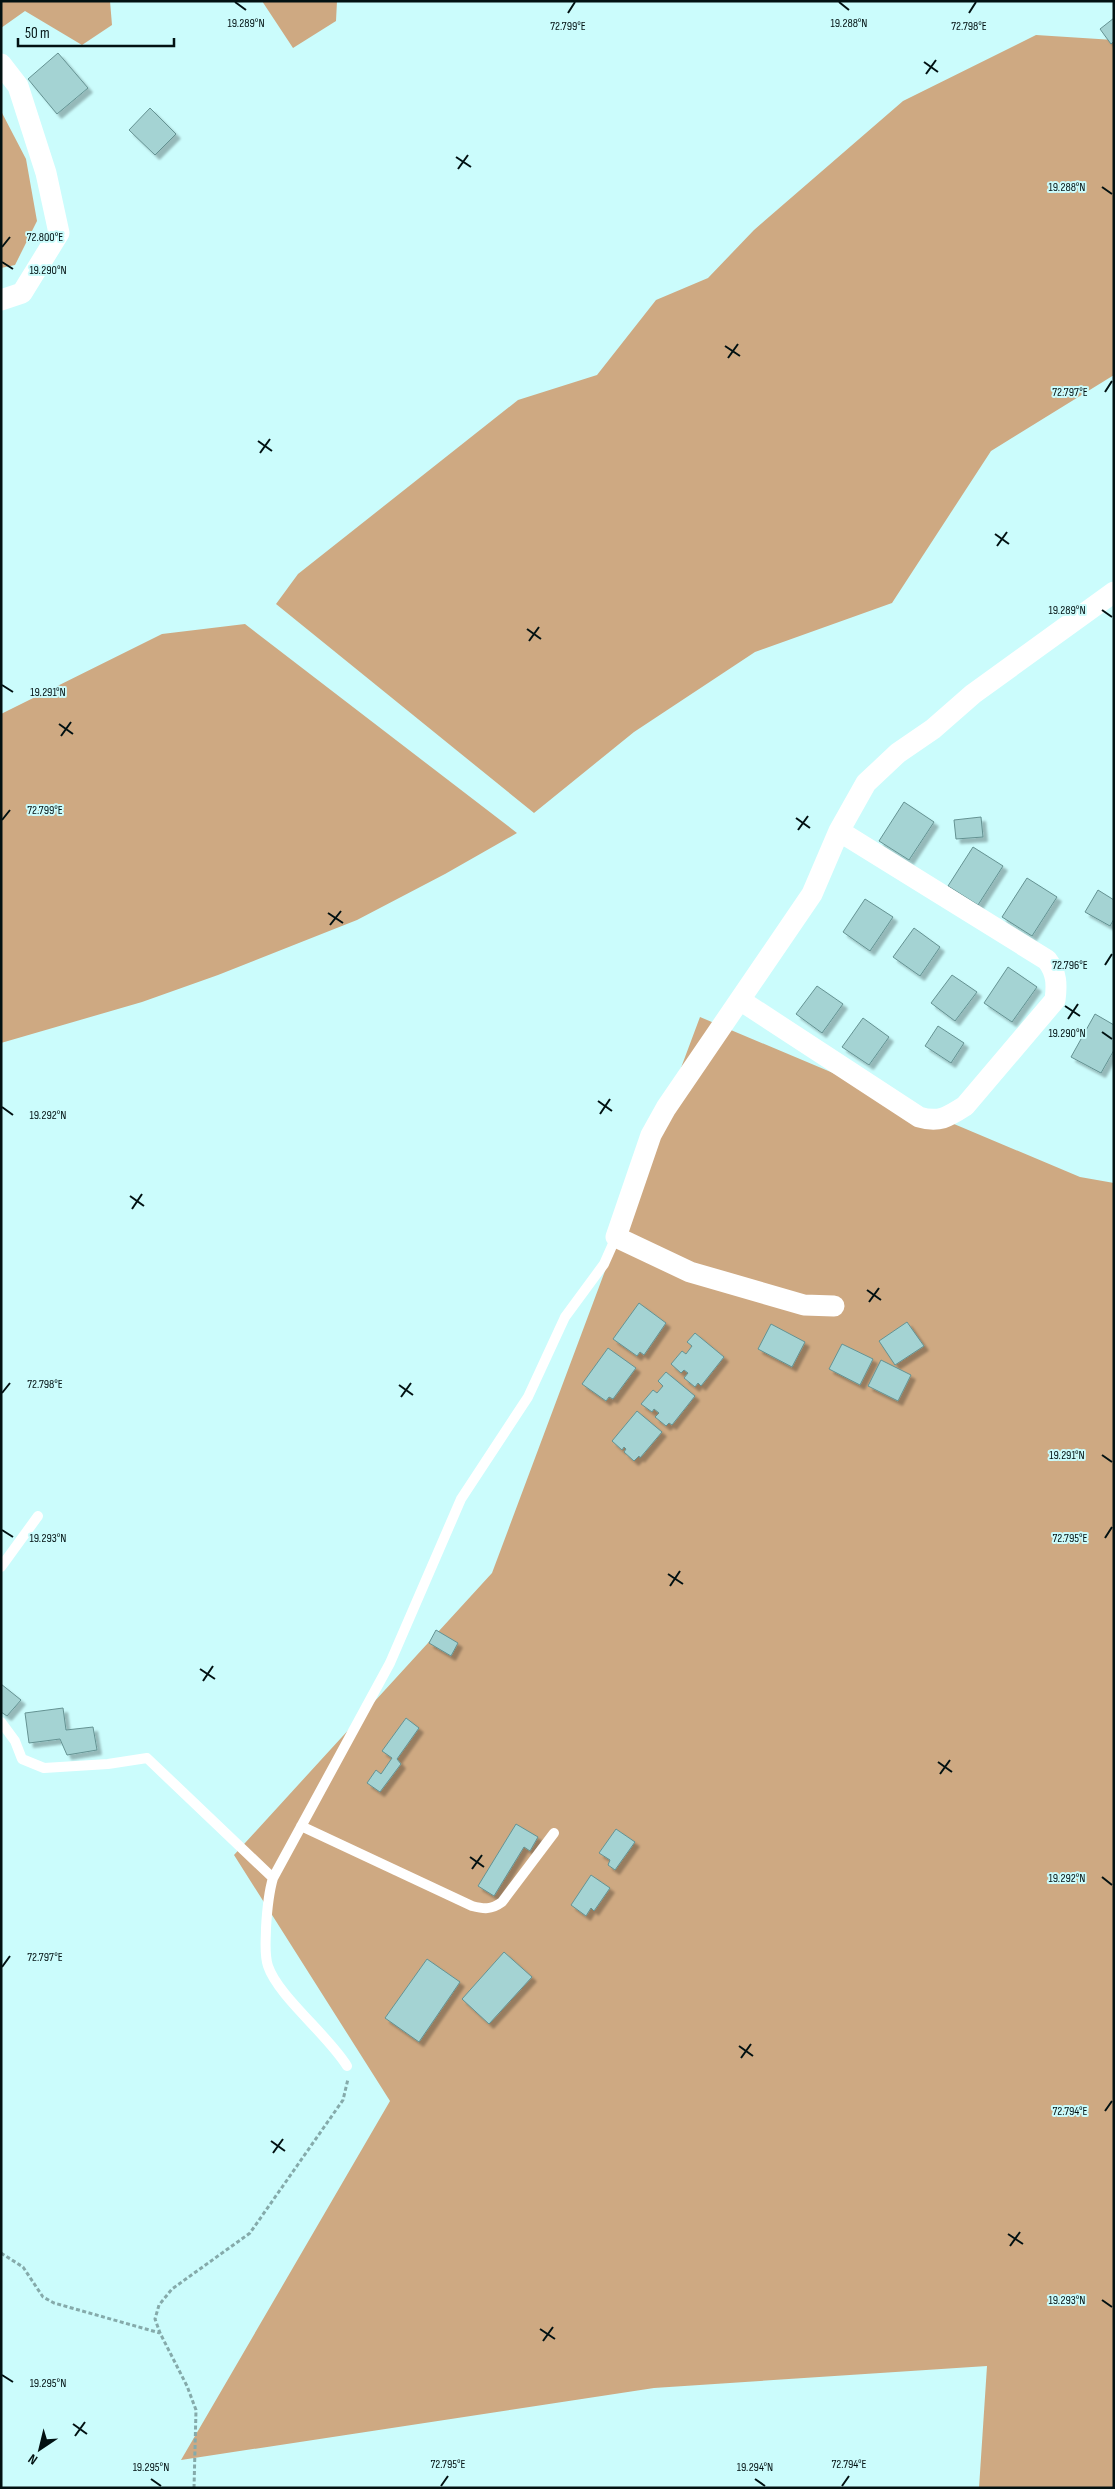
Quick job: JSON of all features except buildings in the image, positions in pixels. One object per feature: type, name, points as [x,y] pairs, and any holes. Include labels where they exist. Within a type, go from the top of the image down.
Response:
[{"type":"street","points":[[1,64],[18,86],[46,173],[59,233],[22,293],[1,300]]},
{"type":"street","points":[[834,1306],[804,1305],[690,1272],[616,1237],[651,1135],[666,1108],[812,894],[839,831],[866,783],[898,753],[932,730],[973,694],[1114,592]]},
{"type":"street","points":[[740,1000],[919,1117],[933,1121],[950,1116],[965,1106],[1055,1000],[1057,981],[1053,967],[1047,960],[839,831]]},
{"type":"lane","points":[[347,2066],[337,2050],[277,1983],[268,1966],[266,1945],[268,1896],[274,1878],[301,1826],[390,1663],[461,1499],[528,1397],[566,1317],[604,1264],[616,1237]]},
{"type":"lane","points":[[1,1567],[38,1516]]},
{"type":"lane","points":[[1,1722],[15,1740],[22,1759],[44,1768],[108,1764],[147,1758],[274,1878]]},
{"type":"lane","points":[[301,1826],[472,1906],[484,1909],[494,1908],[502,1902],[554,1832]]},
{"type":"path","points":[[194,2488],[196,2410],[155,2319],[159,2305],[172,2289],[241,2242],[261,2220],[342,2100],[348,2084],[347,2066]]},
{"type":"path","points":[[1,2254],[23,2267],[43,2297],[54,2303],[160,2333]]},
{"type":"shaded area","points":[[1,1],[110,1],[112,25],[82,45],[25,11],[1,28]]},
{"type":"shaded area","points":[[262,1],[337,1],[336,21],[293,48]]},
{"type":"shaded area","points":[[1036,35],[1114,40],[1114,375],[991,451],[892,603],[755,652],[634,732],[534,813],[276,604],[298,574],[518,400],[597,375],[656,300],[708,278],[754,230],[903,101]]},
{"type":"shaded area","points":[[1,111],[26,159],[37,221],[15,265],[1,268]]},
{"type":"shaded area","points":[[245,624],[517,833],[445,874],[357,920],[218,975],[142,1002],[1,1043],[1,714],[162,634]]},
{"type":"shaded area","points":[[700,1017],[1080,1177],[1114,1183],[1114,2488],[979,2488],[987,2366],[654,2388],[181,2460],[390,2101],[234,1855],[492,1573]]}]
